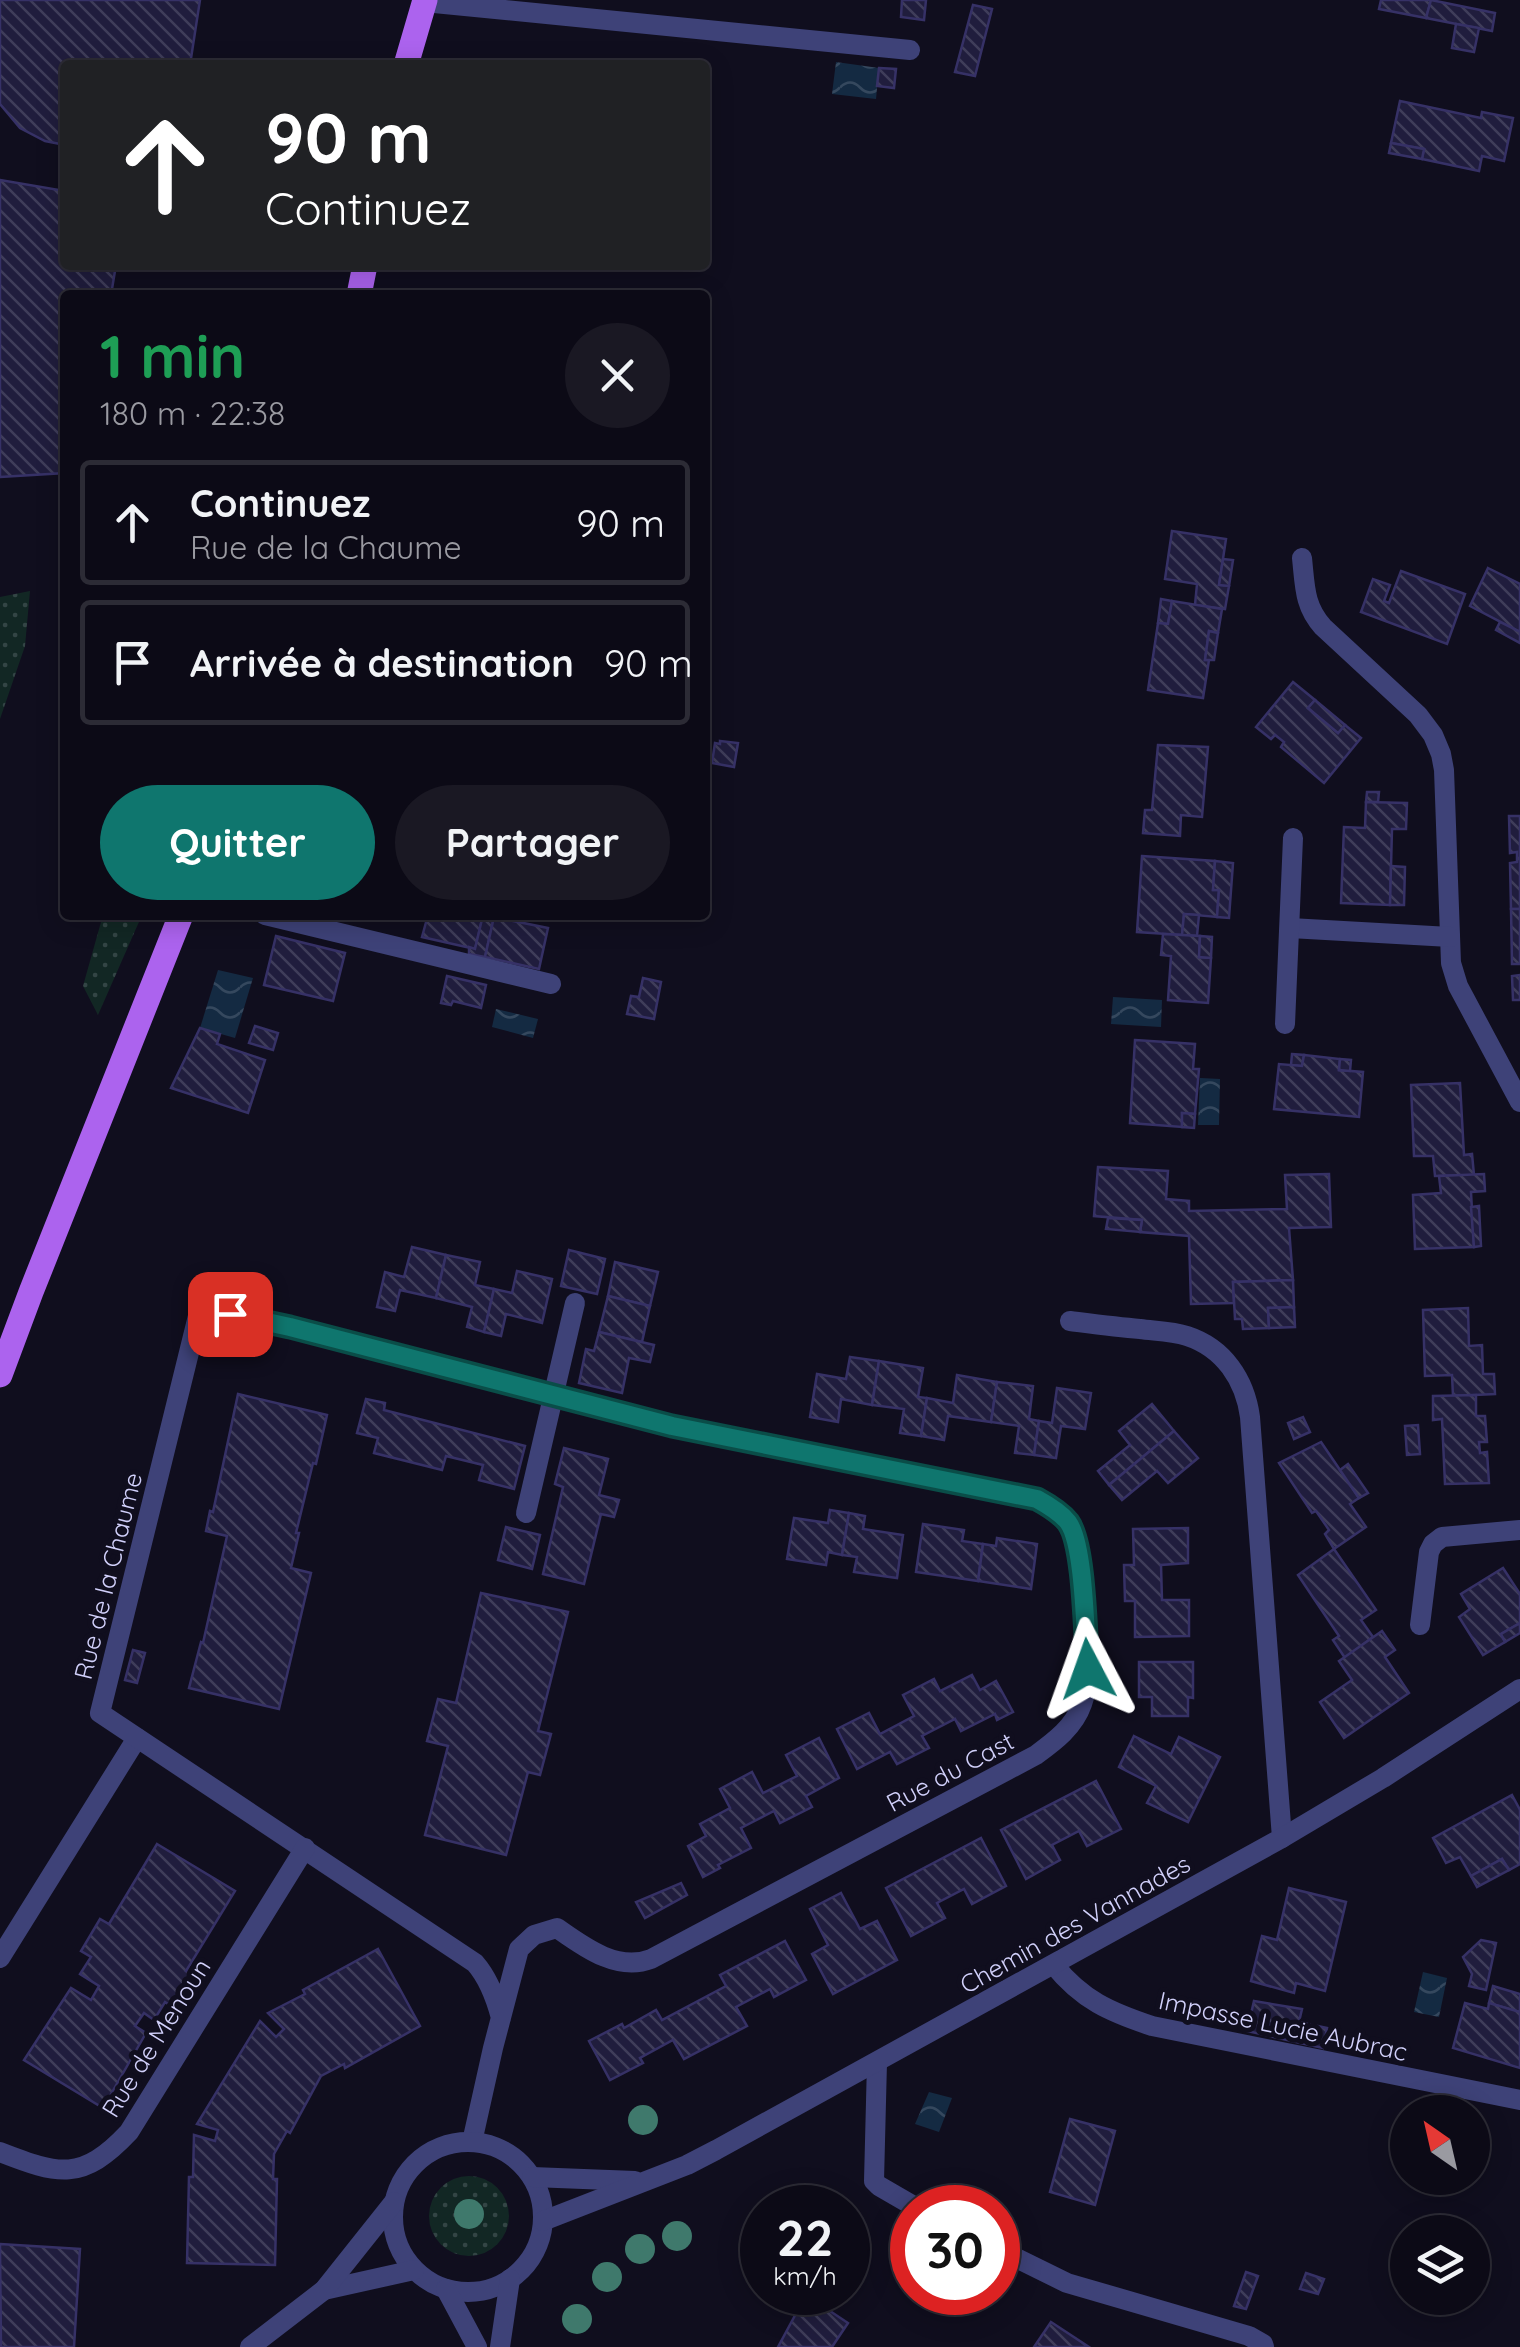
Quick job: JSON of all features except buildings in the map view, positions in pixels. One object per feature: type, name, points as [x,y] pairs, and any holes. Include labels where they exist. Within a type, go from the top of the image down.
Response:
[{"type":"main road","points":[[405,60],[419,1]]},
{"type":"main road","points":[[0,1375],[179,920]]},
{"type":"street","points":[[419,1],[910,50]]},
{"type":"street","points":[[1302,558],[1312,614],[1418,716],[1441,754],[1451,964],[1458,986],[1520,1102]]},
{"type":"street","points":[[1285,1024],[1293,838]]},
{"type":"street","points":[[286,920],[551,984]]},
{"type":"street","points":[[1290,928],[1450,937]]},
{"type":"street","points":[[526,1513],[575,1303]]},
{"type":"street","name":"Rue de la Chaume","points":[[502,2018],[484,1973],[475,1964],[100,1713],[200,1308],[290,1327],[725,1438]]},
{"type":"street","points":[[1070,1321],[1183,1334],[1206,1344],[1219,1353],[1248,1400],[1282,1838]]},
{"type":"street","name":"Rue du Cast","points":[[502,2018],[520,1950],[534,1935],[557,1928],[589,1950],[624,1963],[650,1959],[1036,1755],[1068,1728],[1082,1704],[1088,1669],[1079,1555],[1068,1521],[1052,1507],[1037,1499],[725,1438]]},
{"type":"street","points":[[1420,1625],[1433,1544],[1442,1537],[1520,1530]]},
{"type":"street","name":"Chemin des Vannades","points":[[543,2221],[696,2160],[877,2062],[1282,1838],[1520,1689]]},
{"type":"street","points":[[0,1958],[137,1738]]},
{"type":"street","name":"Rue de Menoun","points":[[0,2152],[58,2171],[88,2165],[118,2144],[304,1848]]},
{"type":"street","name":"Impasse Lucie Aubrac","points":[[1054,1965],[1091,2000],[1152,2026],[1520,2100]]},
{"type":"street","points":[[472,2142],[502,2018]]},
{"type":"street","points":[[877,2062],[874,2181],[890,2192]]},
{"type":"street","points":[[472,2142],[496,2146],[516,2158],[532,2176],[543,2221],[527,2264],[510,2279],[468,2292],[446,2289],[414,2270],[403,2255],[396,2238],[394,2202],[401,2182],[430,2151],[472,2142]]},
{"type":"street","name":"Chemin des Vannades","points":[[532,2176],[642,2181]]},
{"type":"street","points":[[250,2347],[324,2290],[394,2202]]},
{"type":"street","points":[[1020,2261],[1067,2283],[1249,2336],[1264,2347]]},
{"type":"street","points":[[324,2290],[414,2270]]},
{"type":"street","points":[[500,2347],[510,2279]]},
{"type":"street","points":[[446,2289],[477,2347]]},
{"type":"green space","points":[[30,591],[25,646],[0,719],[0,597]]},
{"type":"green space","points":[[102,920],[140,920],[98,1015],[83,986]]},
{"type":"green space","points":[[469,2176],[484,2179],[497,2188],[506,2201],[506,2231],[497,2244],[484,2253],[469,2256],[454,2253],[441,2244],[432,2231],[429,2216],[432,2201],[441,2188],[454,2179]]},
{"type":"water","points":[[836,62],[879,68],[876,99],[832,94]]},
{"type":"water","points":[[218,970],[253,978],[235,1038],[200,1028]]},
{"type":"water","points":[[1113,997],[1162,1000],[1161,1027],[1111,1024]]},
{"type":"water","points":[[496,1009],[538,1019],[533,1038],[492,1027]]},
{"type":"water","points":[[1200,1078],[1220,1079],[1219,1125],[1198,1125]]},
{"type":"water","points":[[1423,1972],[1447,1978],[1439,2017],[1414,2012]]},
{"type":"water","points":[[929,2092],[952,2098],[939,2132],[915,2124]]},
{"type":"route","points":[[230,1314],[672,1426],[1037,1499],[1068,1521],[1075,1536],[1088,1669]]}]
